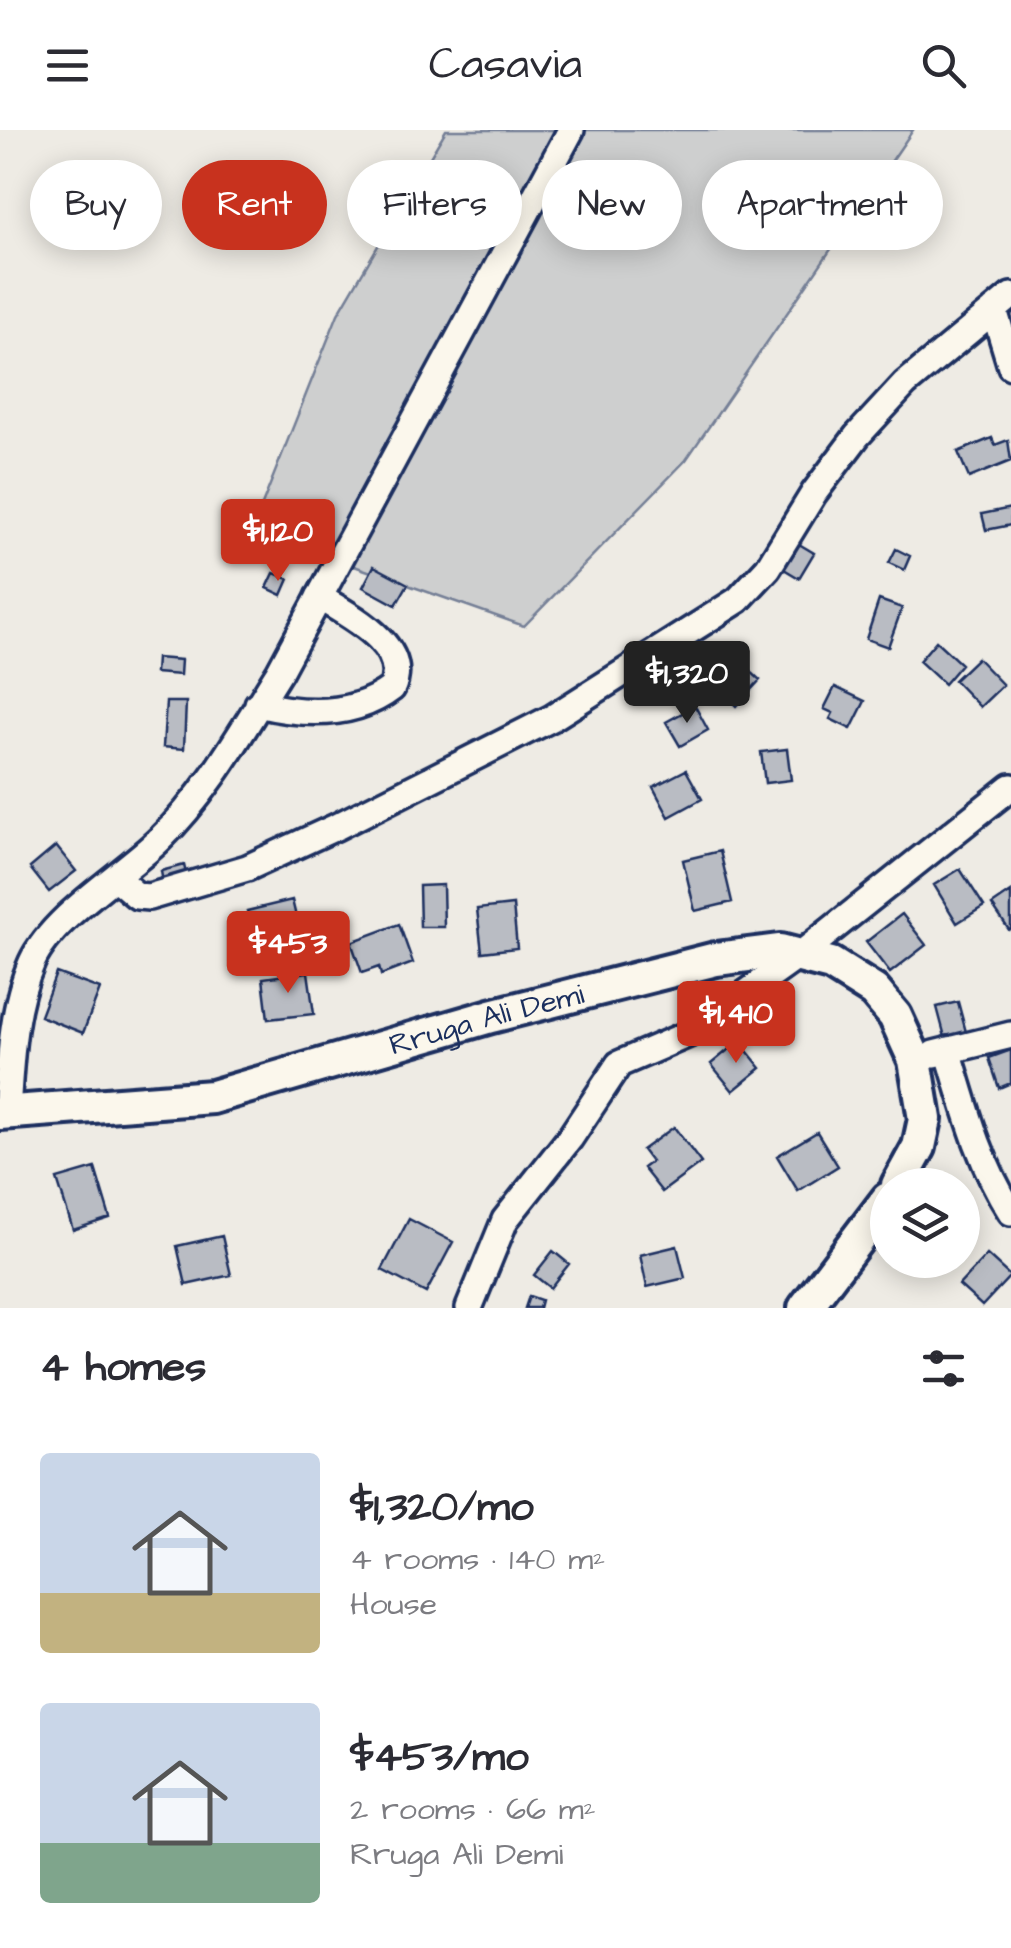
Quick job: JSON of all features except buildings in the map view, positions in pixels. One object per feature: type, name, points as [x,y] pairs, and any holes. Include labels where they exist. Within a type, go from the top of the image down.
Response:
[{"type":"main road","name":"Rruga Ali Demi","points":[[2,1110],[212,1097],[431,1032],[716,959],[780,951],[831,964],[874,991],[896,1016],[915,1060],[925,1119],[919,1146],[907,1168]]},
{"type":"main road","points":[[805,1308],[870,1223]]},
{"type":"street","points":[[2,1110],[32,961],[64,922],[161,838],[197,796],[258,704],[571,130]]},
{"type":"street","points":[[1003,303],[1011,366]]},
{"type":"street","points":[[116,878],[137,896],[149,898],[247,868],[552,718],[738,600],[768,568],[814,492],[857,436],[905,384],[1003,303]]},
{"type":"street","points":[[258,704],[293,712],[330,713],[380,698],[392,688],[396,668],[388,650],[365,625],[319,597]]},
{"type":"street","points":[[469,1308],[505,1220],[570,1138],[619,1064],[692,1033],[801,954],[1011,787]]},
{"type":"street","points":[[915,1060],[1011,1035]]},
{"type":"street","points":[[948,1050],[974,1139],[992,1182],[1011,1212]]},
{"type":"shaded area","points":[[446,130],[913,130],[892,160],[702,160],[702,250],[830,250],[686,460],[524,626],[323,555],[254,525],[338,314],[376,250],[522,250],[522,160],[428,160]]}]
